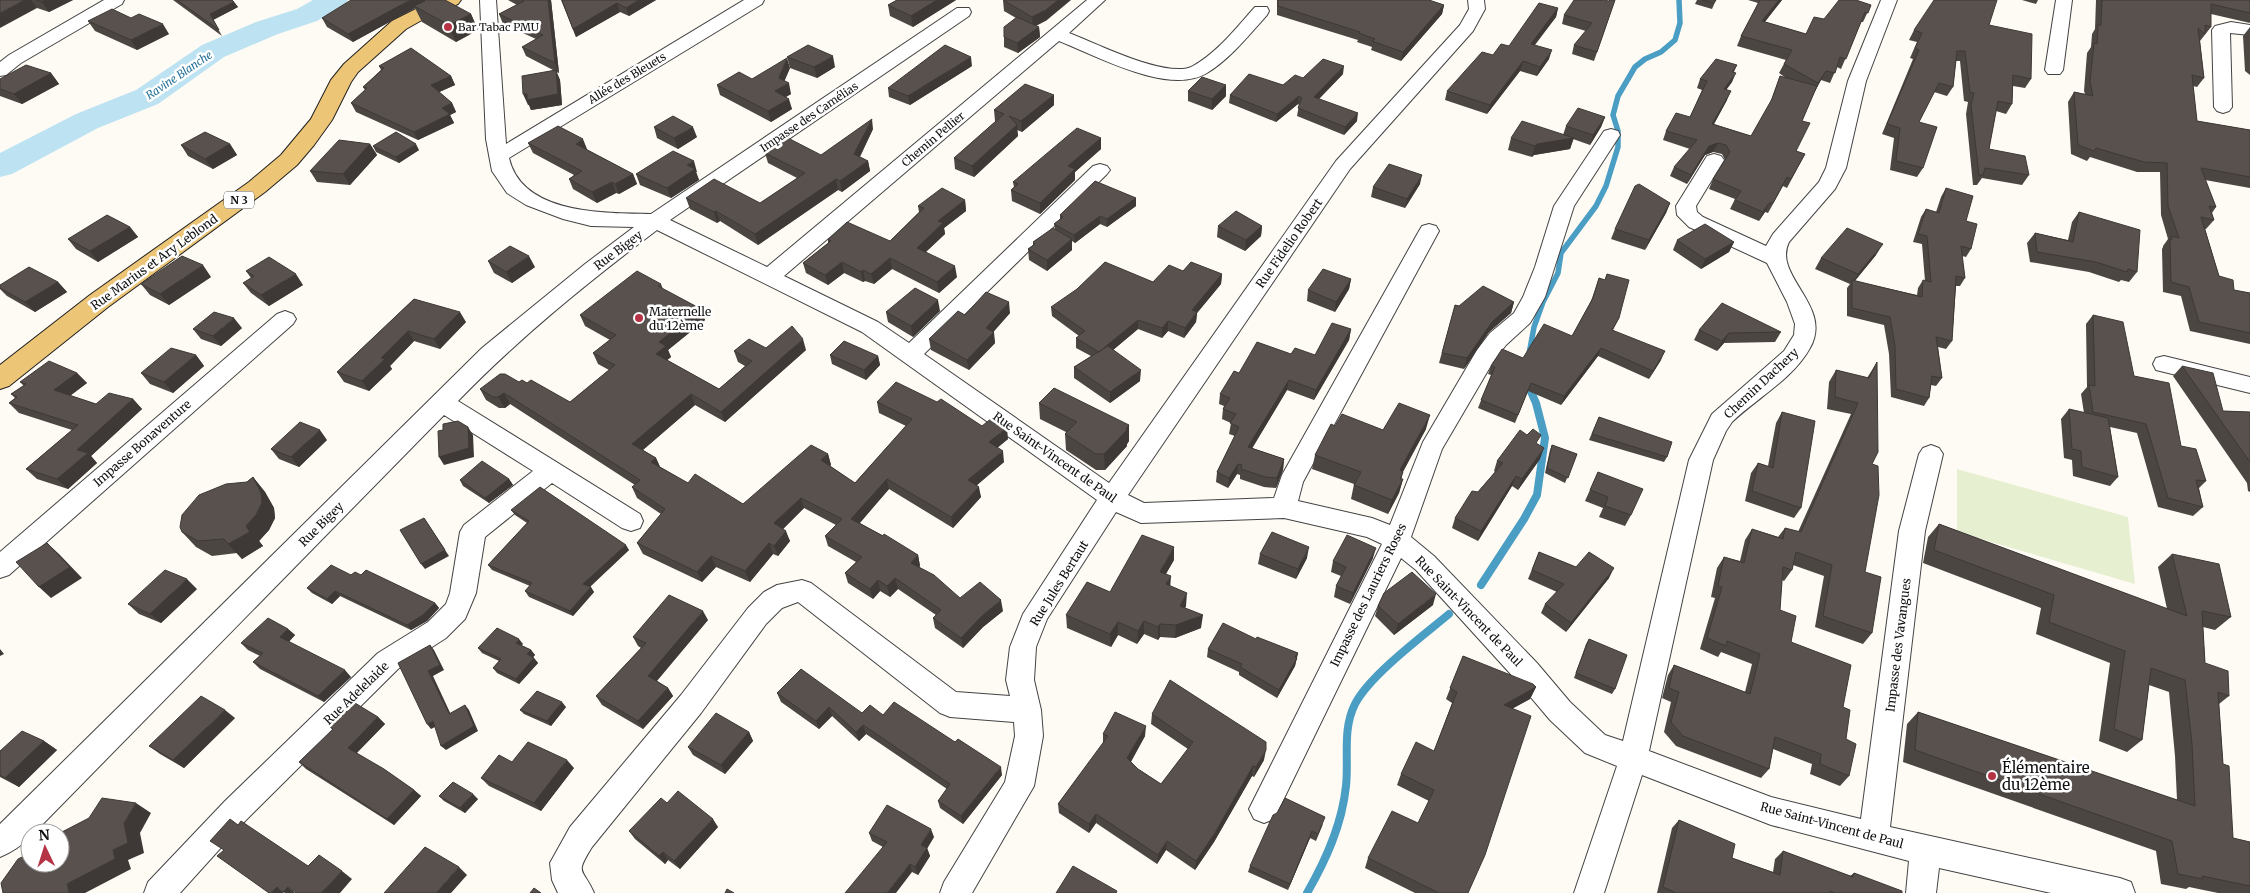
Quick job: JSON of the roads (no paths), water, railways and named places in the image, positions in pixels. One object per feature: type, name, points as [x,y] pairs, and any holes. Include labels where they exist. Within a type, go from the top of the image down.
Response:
[{"type":"main road","name":"Rue Marius et Ary Leblond","points":[[0,379],[99,301],[257,187],[289,160],[306,140],[321,120],[341,80],[350,68],[399,25],[422,12],[451,0]]},
{"type":"street","points":[[0,71],[15,60],[116,0]]},
{"type":"street","name":"Rue Saint-Vincent de Paul","points":[[488,0],[495,140],[502,171],[514,188],[533,202],[564,213],[591,219],[655,221],[870,327],[1112,498],[1141,513],[1284,508],[1372,528],[1397,540],[1425,563],[1527,672],[1560,711],[1595,744],[1771,811],[1925,850],[2120,893]]},
{"type":"street","name":"Allée des Bleuets","points":[[499,156],[756,0]]},
{"type":"street","name":"Chemin Pellier","points":[[769,277],[1097,0]]},
{"type":"street","name":"Rue Fidelio Robert","points":[[1112,498],[1343,165],[1467,27],[1477,9],[1476,0]]},
{"type":"street","points":[[2054,70],[2064,0]]},
{"type":"street","points":[[1778,259],[1776,250],[1780,239],[1828,185],[1836,168],[1857,81],[1879,6]]},
{"type":"street","points":[[1057,34],[1150,71],[1165,74],[1192,73],[1211,61],[1261,11]]},
{"type":"street","name":"Impasse des Camélias","points":[[655,221],[963,12]]},
{"type":"street","points":[[2223,107],[2221,30],[2231,27],[2250,30]]},
{"type":"street","name":"Impasse des Lauriers Roses","points":[[1264,809],[1397,540],[1431,448],[1485,356],[1498,339],[1522,318],[1534,297],[1564,206],[1611,135]]},
{"type":"street","points":[[1714,160],[1686,206],[1687,215],[1696,222],[1778,259]]},
{"type":"street","points":[[910,355],[1100,170]]},
{"type":"street","name":"Rue Bigey","points":[[0,842],[14,832],[490,354],[592,269],[655,221]]},
{"type":"street","points":[[1284,508],[1291,482],[1429,231]]},
{"type":"street","name":"Chemin Dachery","points":[[1633,760],[1701,460],[1723,417],[1790,360],[1801,348],[1806,333],[1804,318],[1778,259]]},
{"type":"street","name":"Impasse Bonaventure","points":[[0,567],[285,319]]},
{"type":"street","points":[[2164,364],[2250,385]]},
{"type":"street","points":[[442,402],[631,521]]},
{"type":"street","name":"Impasse des Vavangues","points":[[1874,837],[1912,530],[1931,454]]},
{"type":"street","name":"Rue Adelelaide","points":[[159,893],[235,811],[388,661],[438,630],[456,611],[463,594],[474,532],[551,470]]},
{"type":"street","name":"Rue Jules Bertaut","points":[[955,893],[1019,786],[1029,736],[1027,710],[1020,680],[1023,647],[1036,614],[1112,498]]},
{"type":"street","points":[[579,893],[567,880],[565,862],[581,837],[691,704],[756,616],[773,600],[786,593],[802,591],[950,704],[1027,710]]},
{"type":"street","points":[[1589,893],[1633,760]]},
{"type":"street","points":[[1921,893],[1925,850]]},
{"type":"waterway","name":"Ravine Blanche","points":[[0,167],[87,121],[147,97],[213,51],[267,28],[307,15],[334,0]]},
{"type":"waterway","points":[[1529,354],[1534,327],[1543,302],[1558,273],[1561,253],[1596,206],[1606,186],[1618,147],[1618,131],[1613,115],[1618,96],[1635,67],[1645,59],[1661,52],[1675,40],[1680,23],[1679,0]]},
{"type":"waterway","points":[[1481,585],[1524,519],[1537,495],[1545,438],[1536,403],[1528,385]]},
{"type":"waterway","points":[[1307,893],[1327,855],[1341,815],[1347,776],[1347,734],[1355,704],[1362,693],[1385,668],[1449,614]]},
{"type":"place","name":"Bar Tabac PMU","points":[[448,27]]},
{"type":"place","name":"Maternelle du 12ème","points":[[639,318]]},
{"type":"place","name":"Élémentaire du 12ème","points":[[1992,776]]}]
